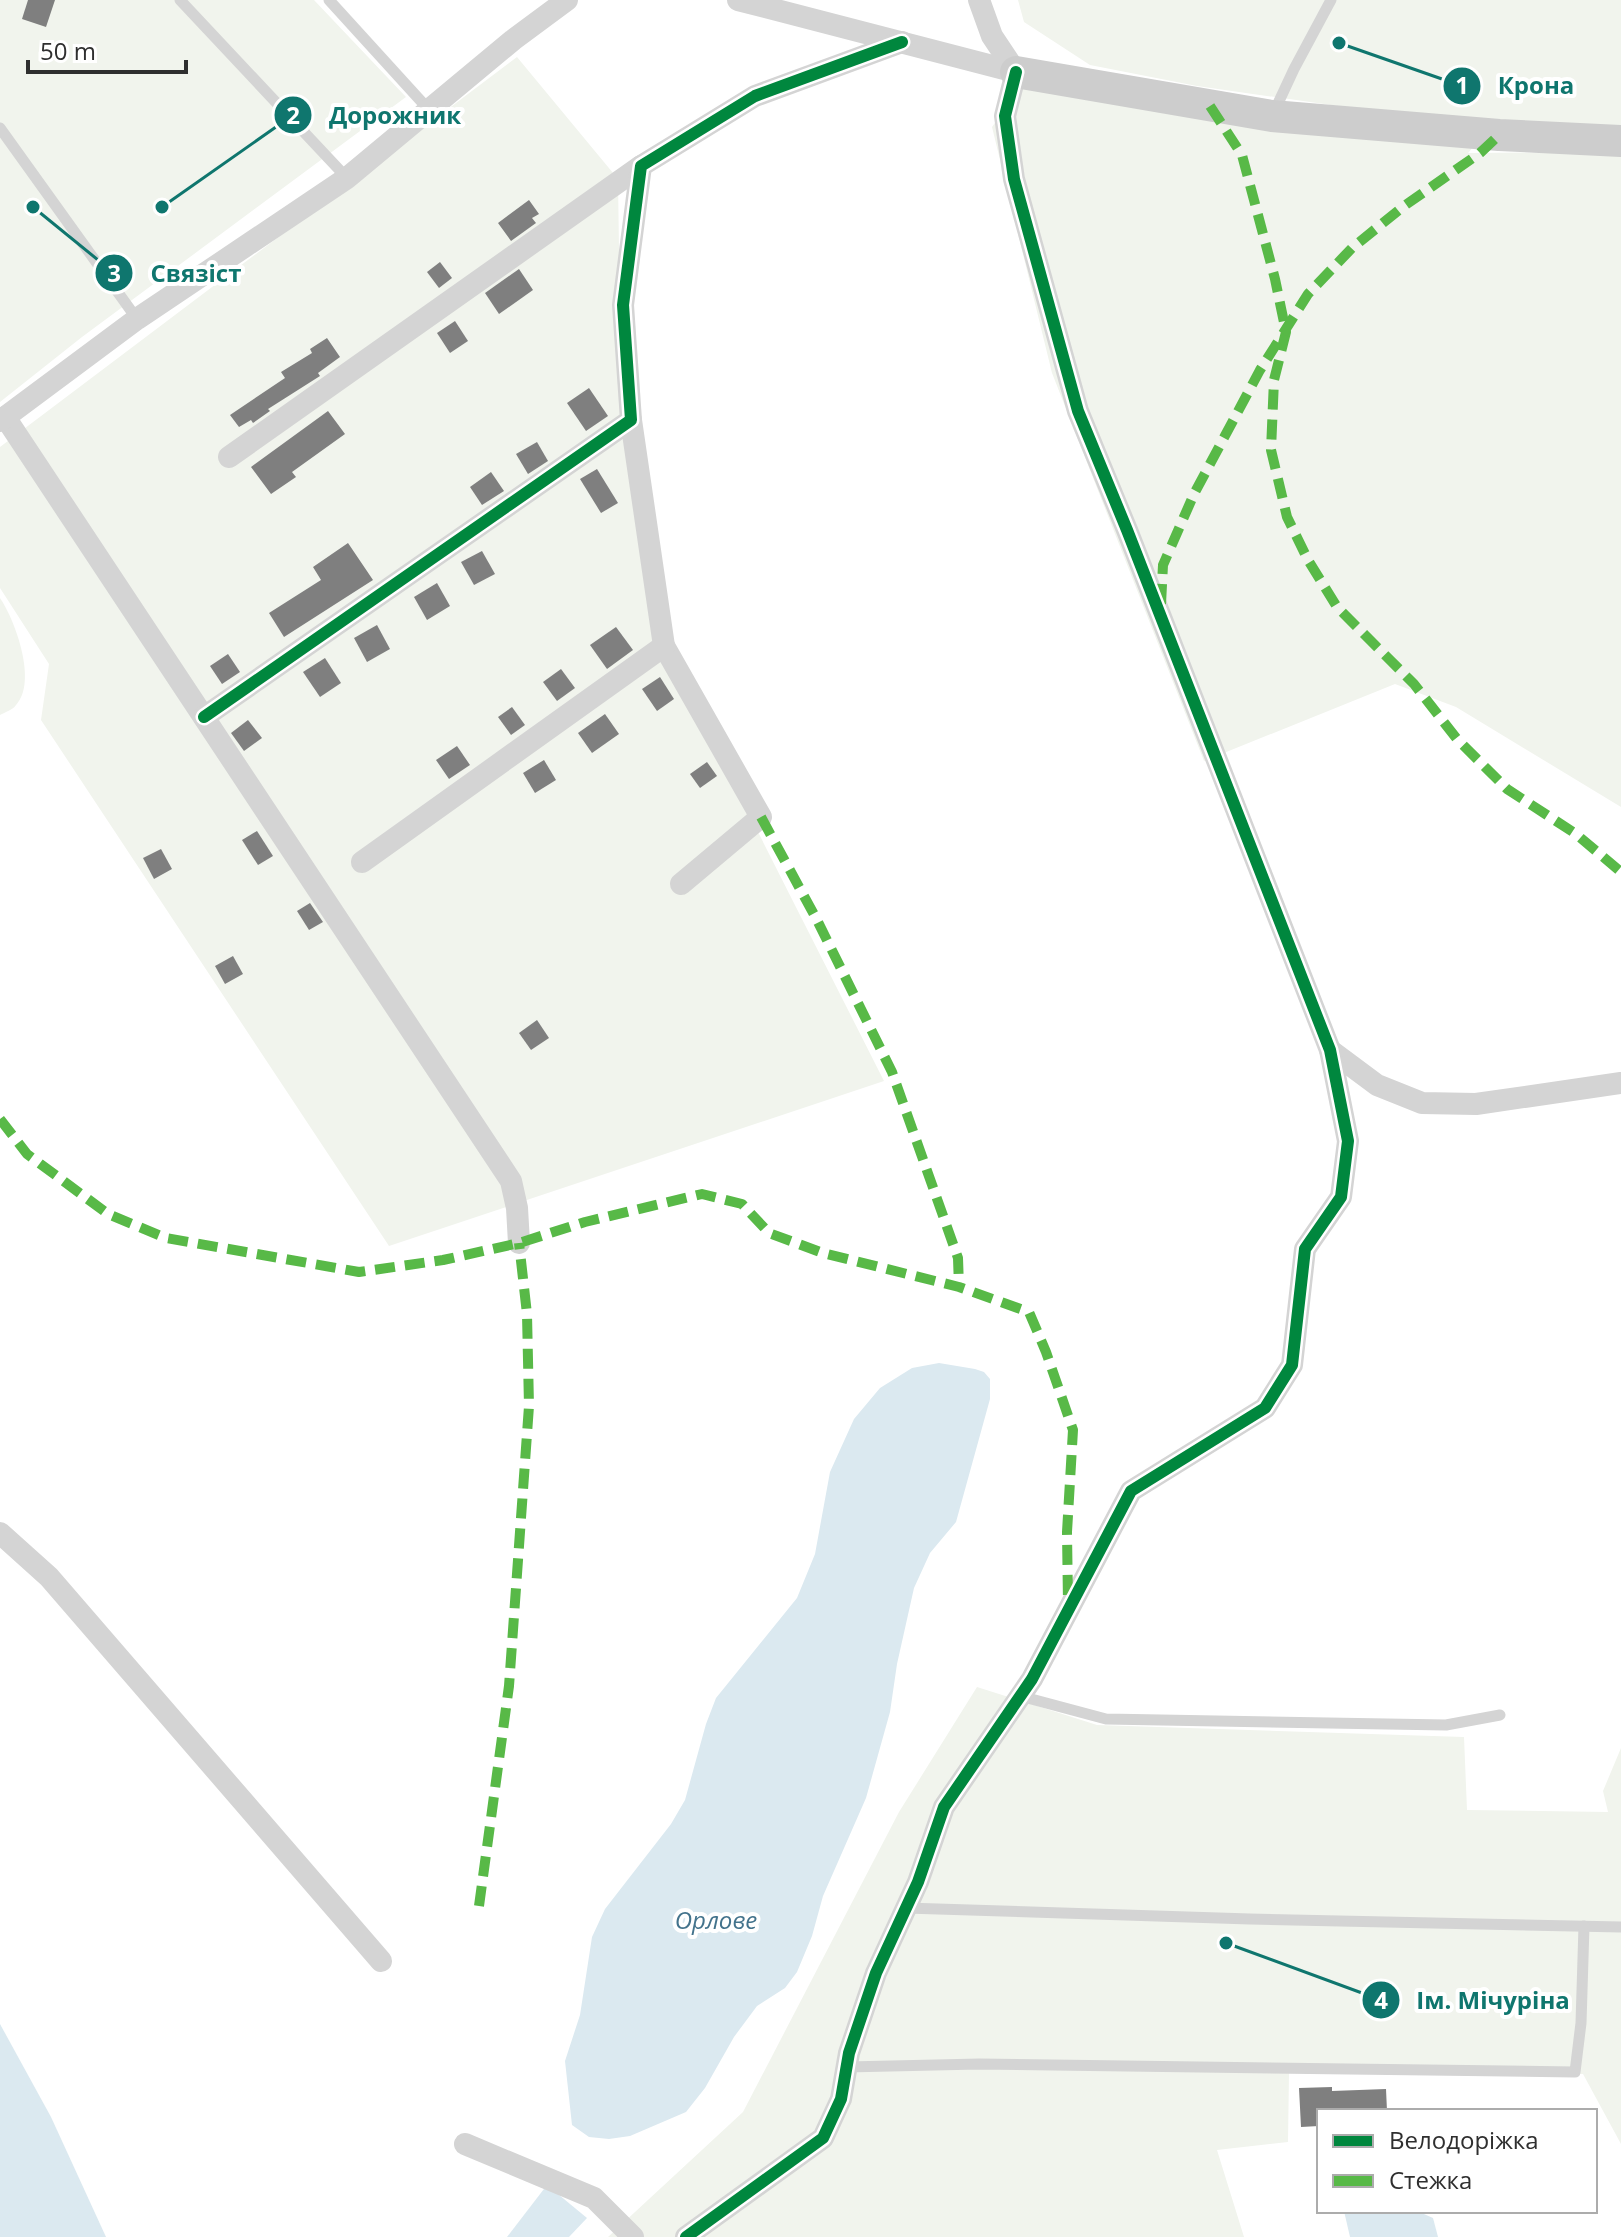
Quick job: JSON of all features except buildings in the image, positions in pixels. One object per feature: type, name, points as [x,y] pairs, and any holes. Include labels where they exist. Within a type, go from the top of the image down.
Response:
[{"type":"street","points":[[519,1243],[517,1208],[511,1181],[3,419],[137,319],[347,178],[513,40],[567,0]]},
{"type":"street","points":[[738,0],[1016,72],[1272,116],[1499,135],[1621,141]]},
{"type":"street","points":[[686,2237],[823,2138],[841,2099],[847,2067],[876,1973],[906,1908],[944,1807],[1032,1679],[1131,1491],[1265,1408],[1292,1365],[1305,1249],[1341,1197],[1348,1141],[1330,1050],[1078,411],[1014,179],[1005,116],[1016,72],[992,36],[979,0]]},
{"type":"street","points":[[229,457],[641,166],[755,96],[902,42]]},
{"type":"street","points":[[641,166],[623,305],[631,420],[664,646],[761,817],[681,884]]},
{"type":"street","points":[[204,717],[631,420]]},
{"type":"street","points":[[362,862],[664,646]]},
{"type":"street","points":[[1330,1050],[1377,1085],[1422,1103],[1476,1104],[1621,1083]]},
{"type":"street","points":[[0,1533],[49,1577],[381,1961]]},
{"type":"street","points":[[465,2144],[594,2198],[633,2237]]},
{"type":"lane","points":[[180,0],[347,178]]},
{"type":"lane","points":[[329,0],[430,111]]},
{"type":"lane","points":[[1272,116],[1331,0]]},
{"type":"lane","points":[[0,128],[137,319]]},
{"type":"lane","points":[[1020,1696],[1106,1719],[1446,1725],[1500,1715]]},
{"type":"lane","points":[[906,1908],[1621,1927]]},
{"type":"lane","points":[[847,2067],[979,2064],[1575,2072],[1581,2023],[1584,1926]]},
{"type":"shaded area","points":[[0,0],[314,0],[406,97],[82,337],[0,402]]},
{"type":"shaded area","points":[[1018,0],[1621,0],[1621,128],[1380,112],[1197,86],[1090,65],[1024,22]]},
{"type":"shaded area","points":[[517,57],[618,179],[621,392],[656,643],[758,832],[884,1081],[389,1246],[41,720],[49,664],[0,588],[0,447]]},
{"type":"shaded area","points":[[1024,82],[1480,139],[1468,153],[1621,152],[1621,807],[1456,707],[1395,684],[1204,761],[1052,373],[992,127]]},
{"type":"shaded area","points":[[0,598],[22,651],[25,682],[16,705],[0,715]]},
{"type":"shaded area","points":[[977,1687],[1097,1725],[1464,1737],[1467,1810],[1608,1812],[1603,1791],[1621,1748],[1621,2144],[1583,2074],[1289,2073],[1288,2142],[1217,2150],[1244,2237],[608,2237],[743,2112],[899,1812]]},
{"type":"water","name":"Орлове","points":[[939,1363],[984,1372],[990,1379],[990,1399],[956,1522],[930,1553],[914,1588],[890,1712],[866,1798],[823,1896],[812,1936],[797,1972],[785,1988],[757,2006],[734,2037],[705,2088],[686,2112],[630,2136],[609,2139],[589,2137],[572,2125],[565,2061],[580,2015],[592,1937],[605,1909],[671,1824],[685,1800],[716,1698],[797,1598],[815,1554],[830,1472],[854,1419],[880,1388],[912,1368]]},
{"type":"water","points":[[0,2024],[51,2117],[106,2237],[0,2237]]},
{"type":"water","points":[[547,2185],[587,2218],[569,2237],[507,2237]]},
{"type":"water","points":[[1344,2213],[1422,2213],[1433,2218],[1438,2237],[1350,2237]]},
{"type":"marked path","points":[[1210,106],[1242,155],[1275,279],[1286,332],[1274,380],[1271,450],[1287,517],[1308,560],[1337,607],[1414,684],[1457,739],[1507,789],[1576,834],[1621,872]]},
{"type":"marked path","points":[[1161,604],[1163,565],[1194,494],[1260,370],[1308,294],[1352,248],[1404,206],[1480,153],[1499,135]]},
{"type":"marked path","points":[[761,817],[817,920],[892,1072],[958,1258],[959,1287]]},
{"type":"marked path","points":[[0,1119],[27,1154],[108,1214],[166,1238],[359,1272],[443,1260],[519,1243],[585,1222],[702,1194],[742,1204],[769,1233],[823,1253],[959,1287],[1029,1312],[1073,1430],[1067,1532],[1068,1603]]},
{"type":"marked path","points":[[479,1906],[509,1686],[529,1406],[527,1314],[519,1243]]},
{"type":"cycle path","points":[[204,717],[631,420],[623,305],[641,166],[755,96],[902,42]]},
{"type":"cycle path","points":[[686,2237],[823,2138],[841,2099],[849,2053],[876,1973],[918,1882],[944,1807],[1032,1679],[1131,1491],[1265,1408],[1292,1365],[1305,1249],[1341,1197],[1348,1141],[1330,1050],[1078,411],[1014,179],[1005,116],[1016,72]]},
{"type":"place","name":"Крона","points":[[1339,43]]},
{"type":"place","name":"Связіст","points":[[33,207]]},
{"type":"place","name":"Дорожник","points":[[162,207]]},
{"type":"place","name":"Ім. Мічуріна","points":[[1226,1943]]}]
